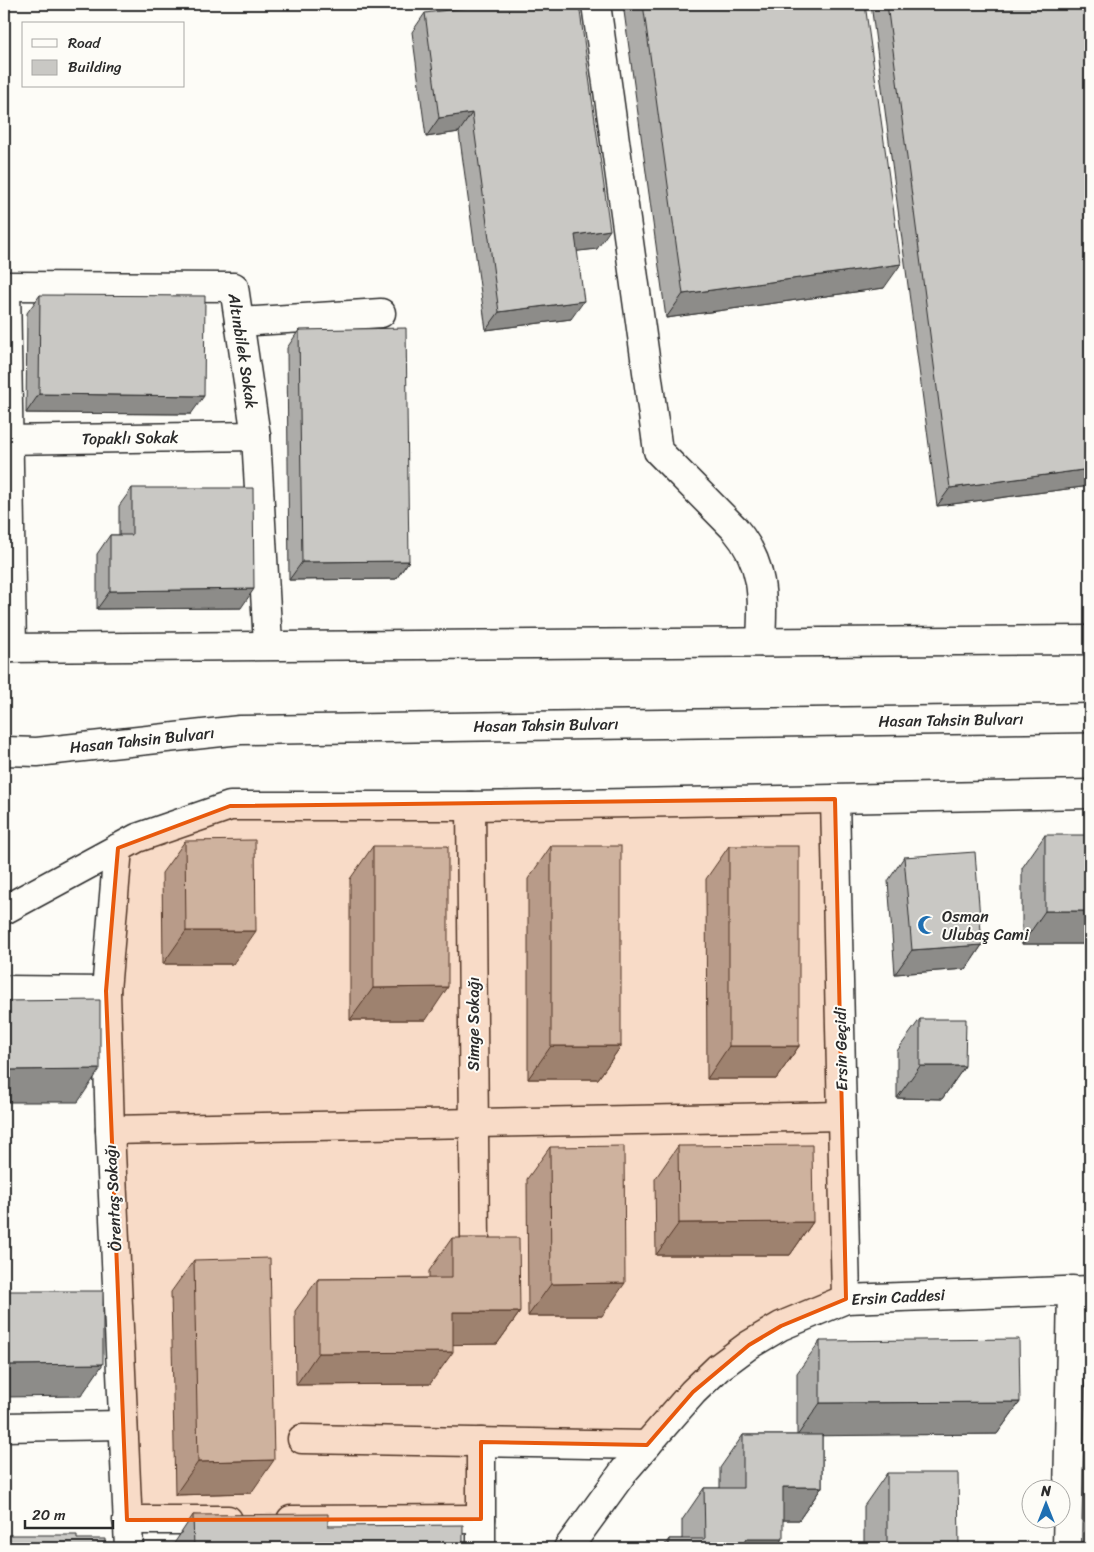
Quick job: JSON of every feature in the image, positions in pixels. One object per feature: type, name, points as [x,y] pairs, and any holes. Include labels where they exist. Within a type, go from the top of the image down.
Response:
[{"type":"street","points":[[596,4],[658,451],[734,528],[754,556],[761,583],[761,642]]},
{"type":"street","points":[[5,286],[8,648],[268,644],[1090,640]]},
{"type":"street","name":"Altınbilek Sokak","points":[[5,286],[234,287],[256,436],[268,644]]},
{"type":"street","points":[[239,322],[381,313]]},
{"type":"street","name":"Topaklı Sokak","points":[[6,440],[256,436]]},
{"type":"street","name":"Hasan Tahsin Bulvarı","points":[[4,751],[37,752],[240,730],[1090,718]]},
{"type":"street","points":[[6,906],[137,838],[230,806],[471,806],[1090,794]]},
{"type":"street","name":"Ersin Geçidi","points":[[836,799],[846,1299]]},
{"type":"street","name":"Simge Sokağı","points":[[471,806],[475,1242]]},
{"type":"street","name":"Örentaş Sokağı","points":[[118,848],[106,991],[110,1130],[129,1548]]},
{"type":"street","points":[[4,990],[106,991]]},
{"type":"street","points":[[110,1130],[842,1116]]},
{"type":"street","points":[[1067,1548],[1081,1290]]},
{"type":"street","name":"Ersin Caddesi","points":[[568,1548],[612,1487],[692,1392],[718,1368],[749,1345],[781,1326],[816,1309],[846,1299],[1081,1290]]},
{"type":"street","points":[[4,1427],[123,1425]]},
{"type":"street","points":[[302,1440],[647,1445]]},
{"type":"street","points":[[481,1442],[481,1548]]},
{"type":"street","points":[[127,1520],[481,1519]]},
{"type":"highlighted area","points":[[835,799],[846,1299],[781,1326],[749,1345],[693,1392],[647,1445],[481,1442],[481,1519],[127,1520],[106,991],[118,848],[230,806]]},
{"type":"building","points":[[495,4],[579,4],[610,230],[575,235],[584,301],[499,312],[472,113],[439,118],[425,13]]},
{"type":"building","points":[[643,4],[865,4],[901,264],[683,294]]},
{"type":"building","points":[[887,4],[1090,4],[1090,469],[950,488]]},
{"type":"building","points":[[40,295],[205,296],[204,396],[39,394]]},
{"type":"building","points":[[406,328],[409,561],[302,562],[299,330]]},
{"type":"building","points":[[132,488],[253,488],[254,589],[110,591],[110,535],[132,535]]},
{"type":"building","points":[[1045,835],[1090,835],[1090,911],[1045,911]]},
{"type":"building","points":[[255,840],[256,931],[186,931],[185,841]]},
{"type":"building","points":[[373,846],[448,846],[448,987],[373,988]]},
{"type":"building","points":[[551,846],[621,846],[621,1046],[551,1046]]},
{"type":"building","points":[[729,846],[799,846],[799,1046],[729,1046]]},
{"type":"building","points":[[975,852],[982,945],[912,950],[904,857]]},
{"type":"building","points":[[100,1000],[100,1069],[4,1070],[4,1001]]},
{"type":"building","points":[[920,1019],[966,1019],[965,1066],[920,1066]]},
{"type":"building","points":[[812,1145],[813,1222],[679,1223],[678,1146]]},
{"type":"building","points":[[624,1146],[625,1283],[551,1284],[550,1147]]},
{"type":"building","points":[[452,1238],[519,1238],[520,1312],[453,1312],[453,1352],[318,1353],[318,1279],[452,1278]]},
{"type":"building","points":[[270,1258],[274,1460],[198,1462],[194,1260]]},
{"type":"building","points":[[4,1291],[103,1291],[103,1364],[4,1365]]},
{"type":"building","points":[[1019,1339],[1020,1402],[820,1403],[820,1341]]},
{"type":"building","points":[[743,1435],[822,1435],[822,1487],[783,1487],[783,1539],[745,1539],[745,1548],[669,1548],[669,1539],[705,1539],[704,1488],[743,1488]]},
{"type":"building","points":[[887,1473],[958,1473],[959,1548],[887,1548]]},
{"type":"building","points":[[328,1514],[328,1526],[463,1525],[463,1548],[194,1548],[193,1515]]},
{"type":"building","points":[[4,1535],[77,1535],[77,1539],[105,1539],[105,1548],[4,1548]]},
{"type":"place","name":"Osman Ulubaş Cami","points":[[927,925]]}]
